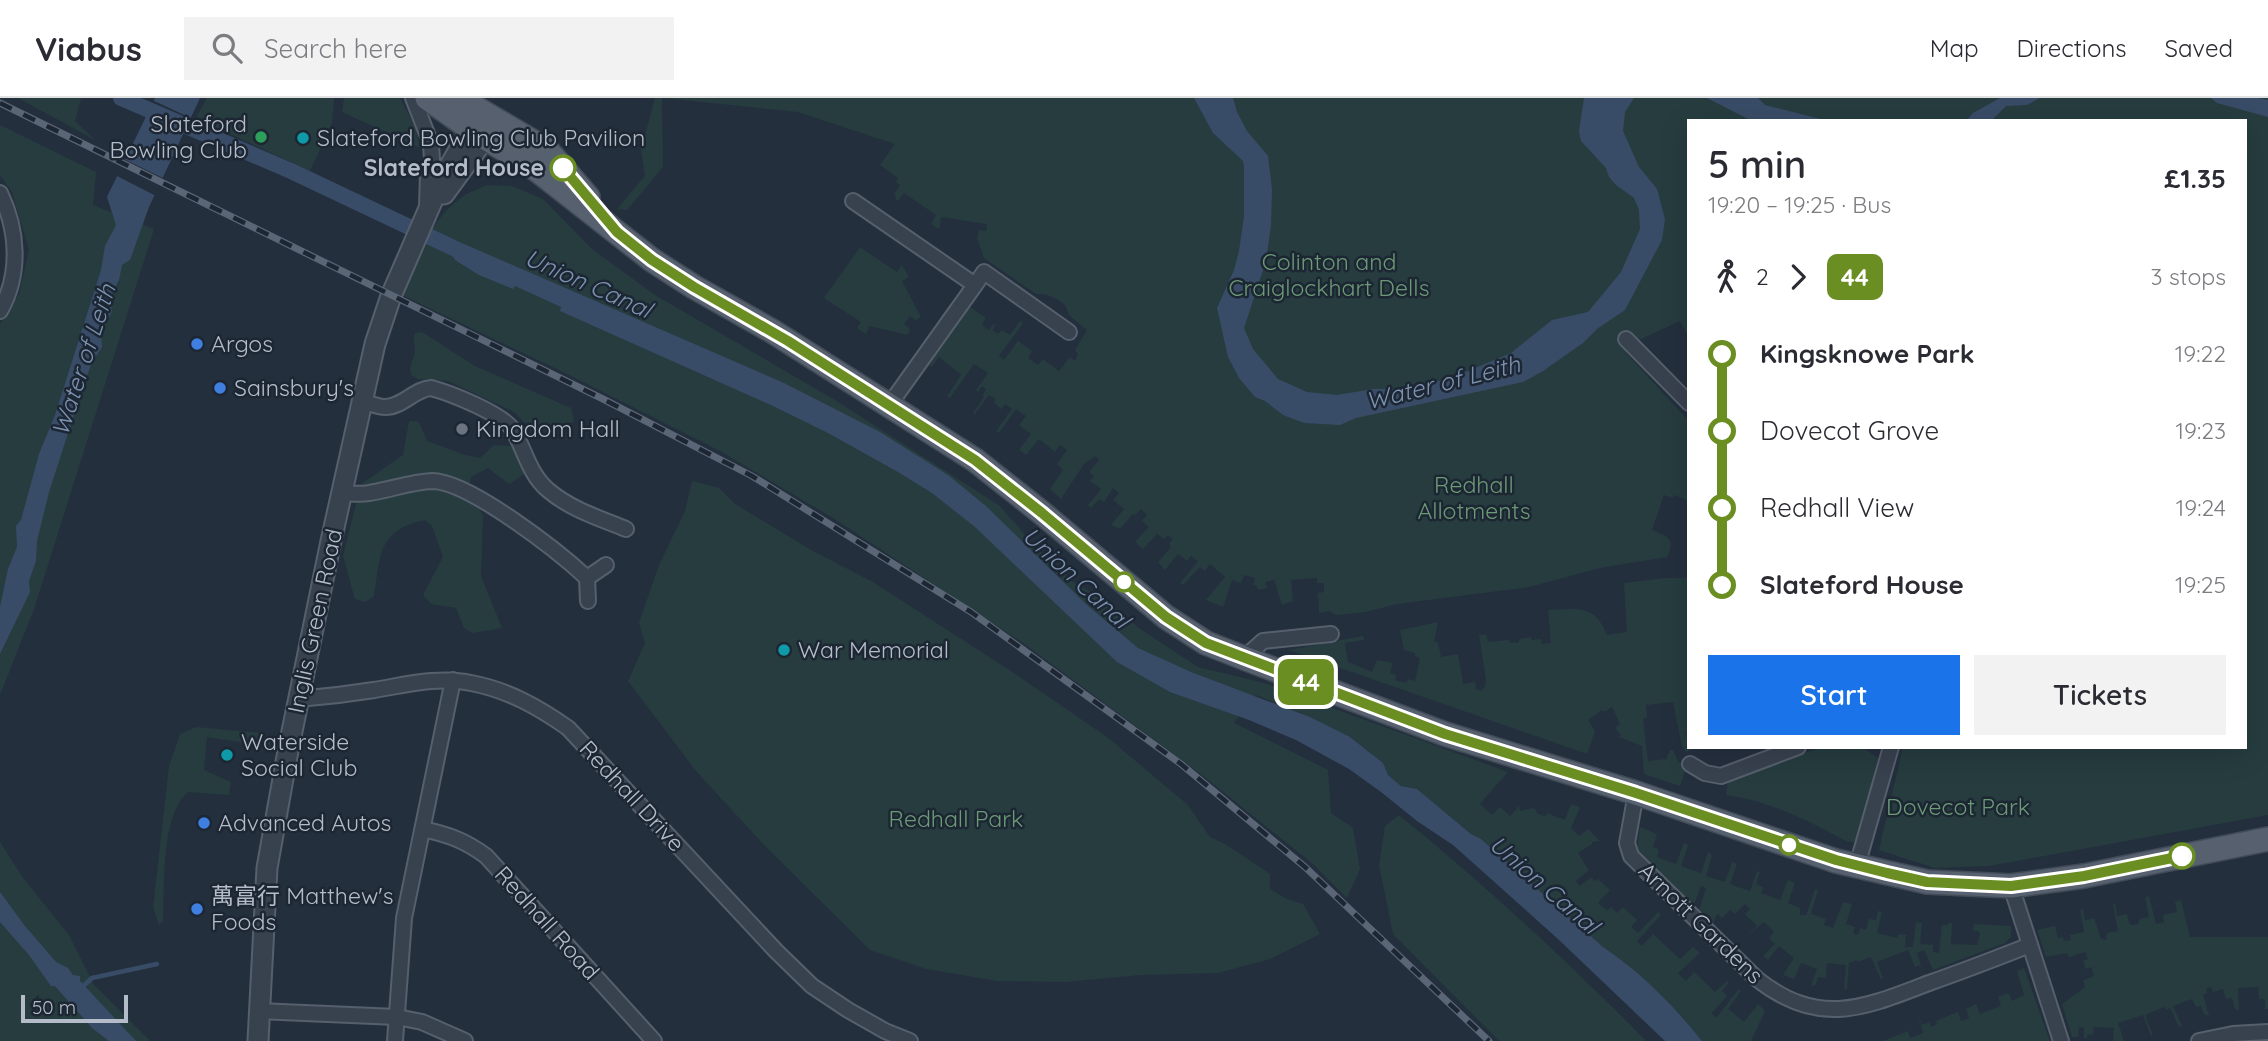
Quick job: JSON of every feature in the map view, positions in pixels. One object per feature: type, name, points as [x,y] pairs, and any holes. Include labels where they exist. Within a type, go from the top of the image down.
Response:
[{"type":"main road","points":[[428,98],[483,124]]},
{"type":"main road","points":[[458,98],[483,124],[537,170],[652,260],[890,404],[975,460],[1166,617],[1206,643],[1244,659],[1445,734],[1857,866],[1927,882],[2011,886],[2084,876],[2268,839]]},
{"type":"street","name":"Inglis Green Road","points":[[413,98],[431,144],[427,213]]},
{"type":"street","name":"Inglis Green Road","points":[[258,1041],[267,868],[298,699],[375,344],[391,296],[427,213],[455,181],[483,124]]},
{"type":"street","points":[[0,194],[12,227],[15,254],[12,279],[0,311]]},
{"type":"street","points":[[853,201],[975,285]]},
{"type":"street","points":[[890,404],[984,272],[1054,314],[1069,332]]},
{"type":"street","points":[[1626,338],[1687,401]]},
{"type":"street","points":[[363,402],[385,407],[394,405],[423,388],[431,388],[502,419],[512,427],[529,466],[547,490],[573,507],[625,529]]},
{"type":"street","points":[[342,493],[367,494],[403,484],[436,481],[471,493],[559,552],[587,578],[588,601]]},
{"type":"street","points":[[587,578],[606,565]]},
{"type":"street","points":[[1244,659],[1263,641],[1331,634]]},
{"type":"street","points":[[395,1041],[404,918],[453,680]]},
{"type":"street","name":"Redhall Drive","points":[[298,699],[453,680],[508,693],[538,708],[568,728],[776,951],[812,986],[885,1031],[910,1041]]},
{"type":"street","points":[[1690,764],[1720,783],[1794,749]]},
{"type":"street","points":[[1857,866],[1890,749]]},
{"type":"street","name":"Arnott Gardens","points":[[1636,793],[1627,843],[1631,856],[1757,979],[1796,1002],[1825,1009],[1869,1006],[2030,945]]},
{"type":"street","name":"Redhall Road","points":[[423,829],[451,835],[486,856],[654,1041]]},
{"type":"street","points":[[2011,886],[2061,1041]]},
{"type":"street","points":[[258,1011],[397,1017],[422,1022],[465,1041]]},
{"type":"street","points":[[2199,1041],[2268,1032]]},
{"type":"green space","points":[[18,98],[81,98],[75,121],[95,140]]},
{"type":"green space","points":[[207,98],[334,98],[332,123],[310,171],[196,118]]},
{"type":"green space","points":[[344,98],[400,98],[416,129],[420,148],[342,112]]},
{"type":"green space","points":[[655,98],[662,98],[663,167],[627,210],[617,209],[645,176],[641,150]]},
{"type":"green space","name":"Colinton and Craiglockhart Dells","points":[[665,98],[2268,98],[2268,815],[1989,866],[1935,868],[1879,850],[1903,749],[2247,749],[2247,119],[1687,119],[1687,334],[1680,321],[1641,339],[1630,337],[1624,345],[1626,353],[1687,419],[1687,500],[1674,495],[1672,498],[1664,495],[1652,530],[1666,536],[1670,542],[1667,557],[1600,568],[1529,587],[1397,604],[1366,612],[1336,615],[1329,611],[1319,613],[1318,593],[1324,592],[1324,583],[1317,583],[1317,578],[1291,580],[1293,601],[1282,605],[1274,580],[1265,582],[1267,588],[1258,590],[1256,585],[1253,586],[1255,578],[1244,575],[1241,583],[1232,580],[1223,607],[1206,600],[1225,577],[1210,564],[1205,571],[1200,567],[1183,585],[1180,583],[1198,561],[1191,556],[1187,561],[1178,554],[1165,570],[1158,562],[1171,547],[1169,544],[1173,539],[1168,535],[1164,539],[1157,534],[1143,549],[1135,542],[1149,527],[1142,521],[1147,515],[1141,509],[1120,529],[1111,525],[1124,509],[1113,500],[1119,493],[1113,488],[1104,502],[1099,499],[1091,508],[1088,505],[1101,489],[1090,481],[1094,476],[1089,472],[1099,460],[1095,456],[1084,464],[1061,499],[1050,489],[1063,470],[1057,464],[1067,450],[1060,445],[1055,452],[1039,439],[1026,455],[1019,450],[1031,434],[1019,425],[1026,416],[1016,409],[999,433],[996,431],[1012,409],[1005,404],[1001,409],[994,403],[996,399],[989,395],[974,415],[986,389],[982,386],[978,392],[976,390],[988,373],[974,364],[950,398],[947,396],[961,375],[939,357],[932,367],[929,365],[970,307],[986,318],[982,325],[989,330],[996,325],[992,330],[998,334],[1002,330],[1010,335],[1020,321],[1023,323],[999,356],[1004,360],[1018,341],[1032,351],[1028,358],[1038,365],[1043,359],[1059,371],[1070,357],[1075,361],[1078,354],[1075,350],[1087,330],[1069,315],[1065,305],[1057,299],[1036,294],[984,258],[977,238],[979,230],[986,231],[987,224],[941,217],[939,229],[931,224],[936,215],[904,193],[898,201],[894,194],[900,185],[896,182],[898,178],[880,165],[895,144],[798,112]]},
{"type":"green space","points":[[0,125],[96,172],[93,205],[154,229],[34,609],[0,695],[0,324],[19,294],[29,250],[12,192],[0,175]]},
{"type":"green space","points":[[487,185],[512,186],[543,199],[592,249],[655,295],[835,400],[1000,506],[1034,545],[1070,580],[1110,603],[1139,628],[1198,667],[1264,683],[1508,772],[1480,804],[1492,815],[1500,807],[1510,816],[1519,806],[1520,811],[1534,808],[1538,814],[1545,816],[1547,813],[1565,820],[1571,804],[1580,807],[1571,828],[1579,836],[1588,829],[1600,841],[1592,842],[1578,853],[1589,870],[1576,881],[1580,886],[1591,877],[1595,881],[1598,879],[1610,890],[1598,903],[1607,911],[1611,907],[1617,913],[1623,907],[1637,920],[1631,927],[1638,933],[1658,912],[1661,915],[1637,941],[1642,946],[1653,934],[1680,959],[1693,947],[1700,953],[1678,973],[1686,981],[1694,972],[1715,992],[1727,981],[1729,983],[1722,991],[1727,996],[1712,1013],[1716,1018],[1739,989],[1741,991],[1728,1009],[1744,1022],[1758,1004],[1765,1011],[1751,1041],[1702,1041],[1644,979],[1603,947],[1481,839],[1471,834],[1417,789],[1401,786],[1388,775],[1383,763],[1350,737],[1256,695],[1234,723],[1328,770],[1331,813],[1353,828],[1360,869],[1347,898],[1313,864],[1202,775],[1023,643],[833,518],[720,451],[402,295],[425,241],[441,217],[462,197]]},
{"type":"green space","points":[[860,247],[897,272],[902,265],[909,277],[902,281],[921,317],[916,320],[910,316],[904,324],[910,329],[908,335],[869,326],[866,334],[857,328],[861,322],[824,298]]},
{"type":"green space","points":[[422,332],[475,366],[571,408],[574,421],[562,428],[547,431],[525,423],[514,412],[448,381],[418,379],[411,375],[410,368],[415,351],[414,336],[415,333]]},
{"type":"green space","points":[[409,421],[419,422],[427,441],[465,455],[480,458],[494,445],[511,446],[527,472],[509,484],[488,468],[471,477],[469,488],[483,516],[481,576],[502,628],[472,633],[464,628],[456,608],[431,604],[423,595],[443,557],[432,526],[425,520],[409,524],[390,538],[384,546],[374,596],[365,602],[355,599],[343,556],[361,484],[403,455]]},
{"type":"green space","name":"Redhall Park","points":[[692,481],[719,488],[735,504],[813,551],[873,582],[1107,737],[1187,804],[1210,837],[1270,874],[1270,889],[1303,904],[1320,934],[1270,959],[1218,973],[1141,975],[1065,982],[997,981],[926,969],[870,950],[764,845],[696,771],[628,681],[645,643],[639,623],[659,565],[685,511]]},
{"type":"green space","points":[[1687,578],[1685,732],[1687,749],[1691,750],[1686,752],[1682,747],[1673,702],[1646,705],[1647,718],[1643,719],[1648,761],[1666,759],[1670,750],[1673,750],[1678,761],[1686,768],[1680,786],[1644,774],[1642,746],[1619,737],[1621,735],[1615,728],[1620,724],[1612,707],[1604,712],[1602,710],[1588,720],[1595,731],[1587,754],[1289,650],[1363,636],[1364,640],[1345,643],[1348,662],[1372,672],[1377,660],[1393,663],[1390,673],[1396,675],[1395,680],[1406,683],[1408,679],[1415,681],[1420,658],[1415,656],[1415,653],[1404,650],[1400,630],[1438,622],[1434,642],[1438,642],[1441,657],[1458,654],[1463,684],[1475,682],[1476,689],[1481,691],[1486,680],[1479,635],[1486,634],[1488,642],[1519,642],[1519,639],[1531,637],[1532,640],[1541,639],[1542,644],[1551,643],[1548,610],[1567,609],[1584,610],[1597,617],[1607,635],[1627,632],[1624,583]]},
{"type":"green space","points":[[196,727],[262,733],[270,743],[266,746],[207,737],[204,770],[231,782],[229,795],[188,792],[179,803],[168,835],[163,921],[159,925],[153,908],[169,766],[180,734]]},
{"type":"green space","points":[[1816,749],[1865,749],[1878,758],[1860,835],[1854,842],[1848,842],[1774,807],[1726,795],[1728,782],[1732,778]]},
{"type":"green space","points":[[1399,815],[1526,924],[1646,1041],[1499,1041],[1393,934],[1379,865],[1385,826]]},
{"type":"green space","points":[[1640,827],[1657,834],[1653,847],[1659,849],[1657,857],[1676,864],[1684,843],[1688,845],[1681,866],[1701,873],[1708,852],[1712,855],[1706,876],[1725,882],[1732,862],[1737,864],[1730,884],[1750,891],[1757,871],[1760,872],[1756,884],[1763,887],[1761,893],[1780,900],[1788,880],[1795,883],[1788,903],[1800,908],[1800,915],[1806,915],[1815,889],[1818,890],[1811,914],[1826,919],[1824,925],[1833,928],[1843,902],[1852,904],[1846,924],[1855,927],[1853,933],[1858,935],[1860,928],[1866,930],[1869,919],[1876,920],[1878,911],[1882,912],[1877,933],[1897,938],[1898,934],[1906,935],[1905,947],[1913,947],[1916,922],[1922,923],[1920,944],[1933,945],[1933,952],[1939,953],[1942,925],[1948,923],[1952,923],[1951,944],[1977,945],[1980,934],[1973,931],[1974,924],[2011,926],[2011,937],[2005,943],[1933,970],[1924,950],[1917,953],[1924,974],[1920,965],[1915,967],[1908,950],[1877,962],[1883,978],[1881,980],[1871,957],[1858,962],[1857,960],[1849,963],[1847,989],[1844,989],[1846,965],[1827,963],[1826,978],[1818,977],[1815,986],[1811,985],[1817,969],[1801,963],[1794,979],[1783,975],[1794,958],[1779,946],[1768,960],[1763,956],[1775,944],[1769,938],[1774,932],[1764,922],[1744,938],[1757,926],[1745,914],[1750,909],[1745,904],[1735,914],[1730,910],[1722,918],[1717,914],[1713,924],[1699,910],[1706,888],[1701,886],[1694,905],[1637,850]]},
{"type":"green space","points":[[0,842],[23,878],[69,935],[94,985],[150,1041],[0,1041]]},
{"type":"green space","points":[[2149,896],[2156,924],[2164,922],[2163,915],[2177,912],[2175,902],[2181,900],[2190,937],[2268,937],[2268,1009],[2265,1009],[2265,999],[2259,999],[2258,987],[2238,988],[2239,1010],[2235,1009],[2232,998],[2226,999],[2223,989],[2213,992],[2211,987],[2206,989],[2207,993],[2203,995],[2209,1016],[2204,1014],[2201,1006],[2196,1007],[2192,999],[2173,1006],[2182,1026],[2179,1027],[2170,1008],[2166,1010],[2164,1007],[2145,1015],[2153,1035],[2151,1036],[2143,1015],[2118,1023],[2124,1041],[2113,1041],[2114,1028],[2094,1027],[2093,1035],[2088,1034],[2087,1038],[2084,1038],[2084,1028],[2079,1027],[2078,1037],[2072,1037],[2062,1004],[2085,987],[2083,980],[2094,976],[2091,967],[2086,969],[2083,961],[2088,959],[2085,952],[2069,957],[2067,953],[2046,957],[2037,930],[2055,926],[2058,938],[2071,940],[2070,935],[2084,932],[2080,910],[2083,909],[2085,920],[2094,918],[2101,939],[2106,940],[2107,933],[2118,931],[2113,904],[2115,903],[2117,916],[2127,914],[2129,923],[2138,924],[2140,919],[2149,917],[2145,897]]},
{"type":"green space","points":[[2024,968],[2050,1041],[1883,1041],[1908,1031],[1910,1038],[1923,1033],[1917,1010],[1922,1025],[1929,1022],[1931,1027],[1937,1024],[1936,1021],[1958,1012],[1961,1021],[1969,1018],[1966,1009],[1976,1004],[1980,1014],[2001,1006],[1998,997],[2008,993],[2012,1001],[2024,995],[2017,971]]},
{"type":"water","name":"Water of Leith","points":[[155,98],[200,98],[149,207],[130,260],[122,265],[119,280],[110,298],[112,311],[101,334],[102,347],[92,362],[49,492],[37,541],[36,561],[29,581],[30,592],[0,654],[0,607],[8,569],[17,547],[16,526],[21,520],[39,454],[55,415],[101,270],[105,246],[116,225],[107,197]]},
{"type":"water","name":"Water of Leith","points":[[1194,98],[1233,98],[1247,131],[1268,156],[1272,189],[1266,261],[1244,328],[1253,349],[1278,379],[1307,392],[1337,395],[1373,389],[1410,389],[1456,376],[1511,353],[1552,320],[1588,312],[1621,272],[1640,229],[1639,210],[1634,198],[1616,185],[1606,168],[1581,141],[1579,131],[1584,98],[1634,98],[1625,112],[1623,131],[1639,167],[1657,189],[1665,219],[1662,240],[1625,310],[1597,329],[1583,343],[1523,382],[1356,418],[1340,425],[1304,423],[1283,415],[1255,397],[1239,378],[1228,357],[1217,308],[1234,270],[1239,251],[1244,216],[1244,166],[1243,161],[1213,133]]},
{"type":"water","points":[[1707,98],[1758,98],[1765,105],[1821,119],[1748,119]]},
{"type":"water","points":[[2000,98],[2040,98],[2027,105],[2006,106],[1993,119],[1968,119],[1973,113]]},
{"type":"water","points":[[2211,98],[2268,100],[2268,117],[2217,103]]},
{"type":"water","points":[[445,244],[464,244],[784,383],[880,432],[948,475],[986,506],[1087,605],[1138,648],[1191,672],[1310,717],[1350,737],[1383,763],[1388,775],[1401,786],[1417,789],[1471,834],[1481,839],[1603,947],[1644,979],[1702,1041],[1665,1041],[1558,939],[1453,845],[1349,769],[1296,740],[1170,692],[1117,662],[975,527],[932,493],[828,433],[773,406],[560,311],[561,307],[515,286],[513,289],[479,275],[455,260]]},
{"type":"water","points":[[0,892],[56,962],[68,968],[73,975],[80,976],[80,981],[136,1041],[109,1041],[92,1028],[55,986],[51,986],[29,955],[0,922]]},
{"type":"pier","points":[[150,99],[193,119],[187,133],[143,113]]},
{"type":"pier","points":[[122,158],[165,179],[158,197],[115,175]]},
{"type":"waterway","name":"Union Canal","points":[[121,98],[291,171],[464,253]]},
{"type":"waterway","points":[[80,989],[92,978],[157,964]]},
{"type":"railway","points":[[0,103],[603,399],[752,476],[971,612],[1181,764],[1305,867],[1489,1041]]},
{"type":"bus line","name":"44","points":[[563,168],[617,232],[652,260],[890,404],[975,460],[1166,617],[1206,643],[1445,734],[1636,793],[1836,860],[1927,882],[2011,886],[2084,876],[2182,856]]},
{"type":"place","name":"Slateford Bowling Club","points":[[261,137]]},
{"type":"place","name":"Slateford Bowling Club Pavilion","points":[[303,138]]},
{"type":"place","name":"Slateford House","points":[[563,168]]},
{"type":"place","name":"Argos","points":[[197,344]]},
{"type":"place","name":"Sainsbury's","points":[[220,388]]},
{"type":"place","name":"Kingdom Hall","points":[[462,429]]},
{"type":"place","name":"War Memorial","points":[[784,650]]},
{"type":"place","name":"Waterside Social Club","points":[[227,755]]},
{"type":"place","name":"Advanced Autos","points":[[204,823]]},
{"type":"place","name":"萬富行 Matthew's Foods","points":[[197,909]]},
{"type":"park label","name":"Redhall Allotments","points":[[1474,498]]},
{"type":"park label","name":"Dovecot Park","points":[[1958,807]]}]
